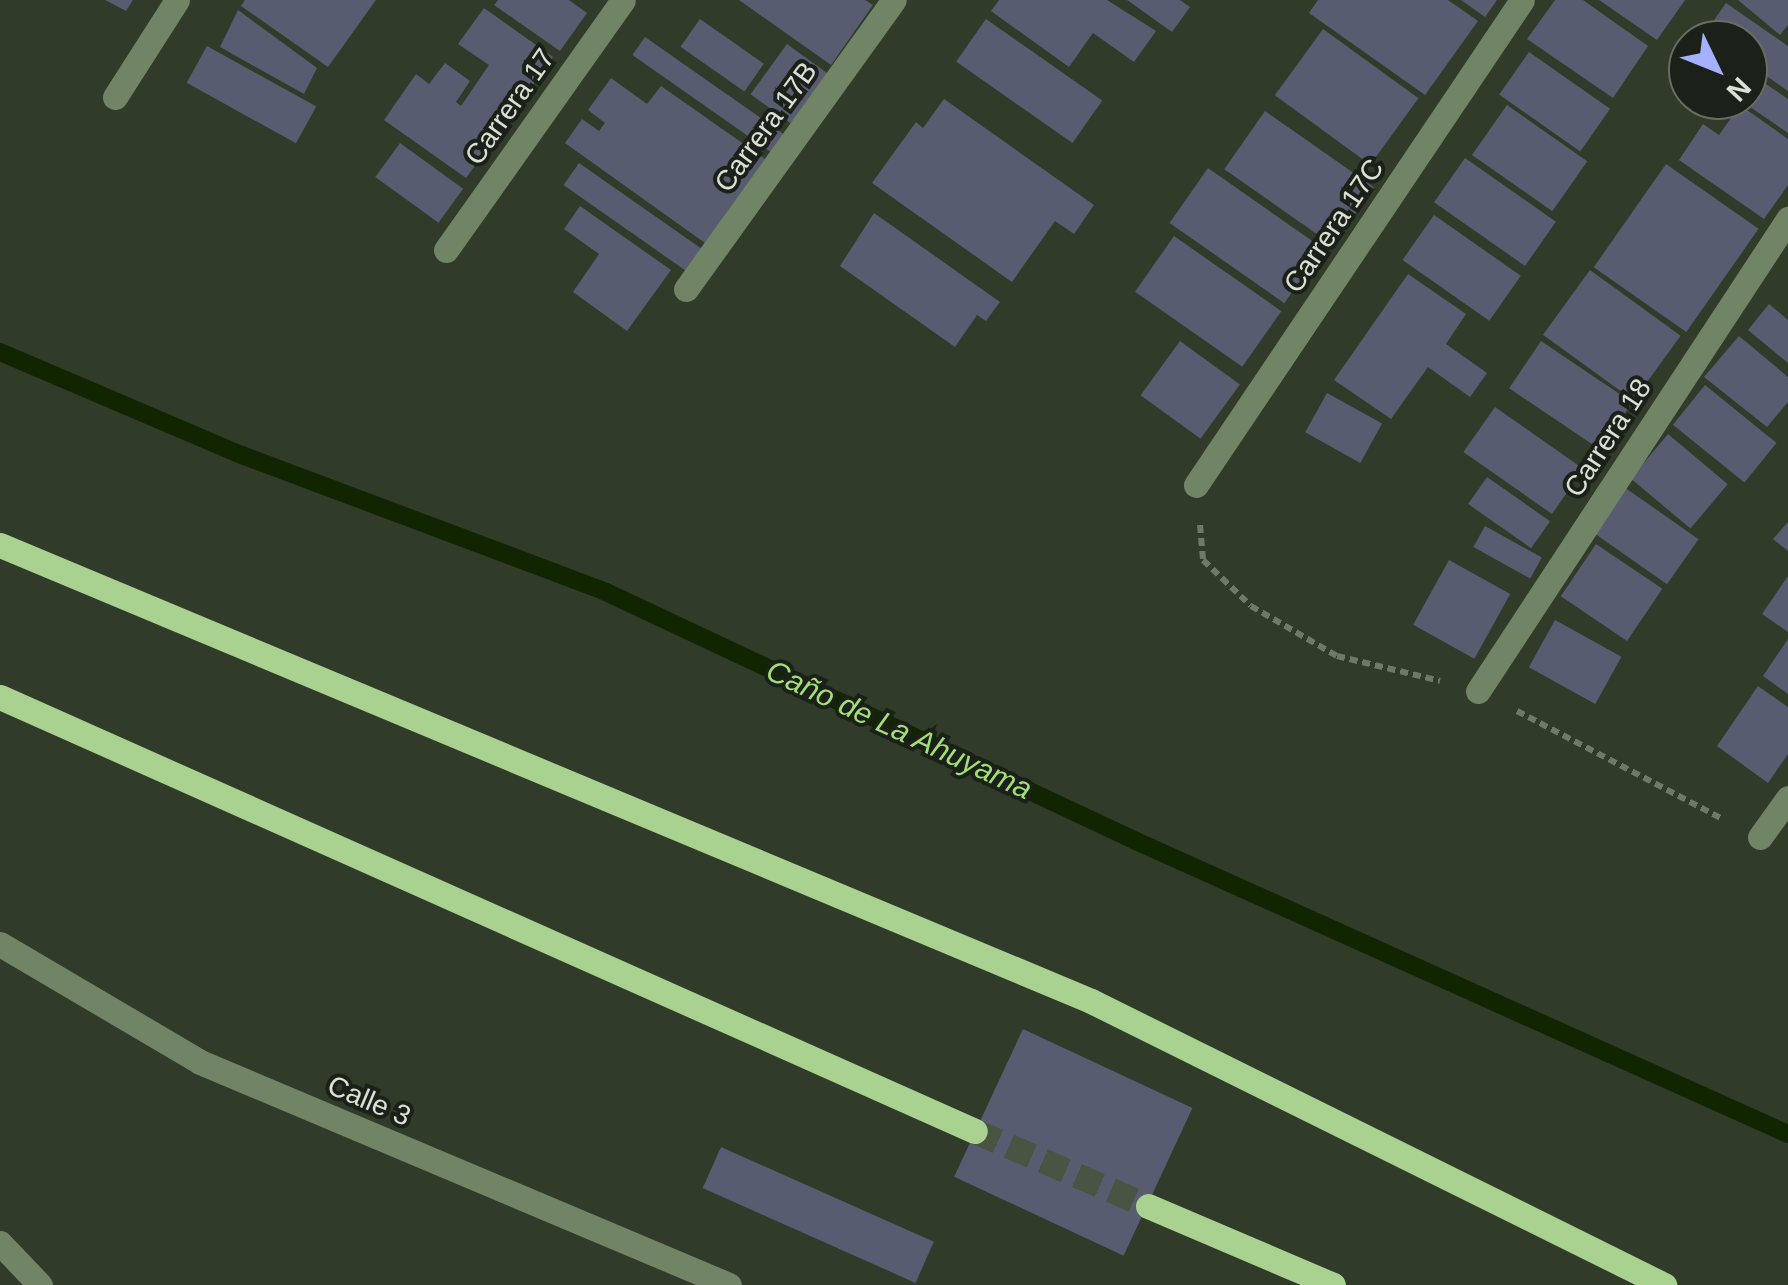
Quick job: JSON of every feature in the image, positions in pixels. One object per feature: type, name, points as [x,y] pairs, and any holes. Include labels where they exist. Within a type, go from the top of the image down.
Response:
[{"type":"main road","points":[[0,545],[1091,1002],[1664,1285]]},
{"type":"main road","points":[[0,697],[975,1130]]},
{"type":"main road","points":[[1148,1206],[1333,1285]]},
{"type":"street","points":[[115,98],[176,0]]},
{"type":"street","name":"Carrera 17","points":[[446,250],[624,0]]},
{"type":"street","name":"Carrera 17B","points":[[686,290],[894,0]]},
{"type":"street","name":"Carrera 17C","points":[[1196,485],[1522,0]]},
{"type":"street","name":"Carrera 18","points":[[1478,690],[1788,218]]},
{"type":"street","points":[[1760,837],[1788,798]]},
{"type":"street","name":"Calle 3","points":[[0,944],[200,1062],[729,1285]]},
{"type":"street","points":[[0,1243],[40,1285]]},
{"type":"building","points":[[105,0],[133,0],[126,11]]},
{"type":"building","points":[[245,0],[376,0],[328,67],[241,6]]},
{"type":"building","points":[[498,0],[569,0],[587,13],[560,51],[494,5]]},
{"type":"building","points":[[739,0],[865,0],[873,5],[831,65]]},
{"type":"building","points":[[999,0],[1107,0],[1156,31],[1134,62],[1093,33],[1069,67],[991,11]]},
{"type":"building","points":[[1127,0],[1180,0],[1190,7],[1172,32]]},
{"type":"building","points":[[1318,0],[1448,0],[1478,21],[1425,95],[1309,13]]},
{"type":"building","points":[[1461,0],[1497,0],[1485,17]]},
{"type":"building","points":[[1555,0],[1583,0],[1648,46],[1613,98],[1527,39]]},
{"type":"building","points":[[1599,0],[1685,0],[1657,40]]},
{"type":"building","points":[[1738,0],[1788,0],[1788,25],[1780,35],[1768,25],[1768,20],[1762,20]]},
{"type":"building","points":[[1726,3],[1751,20],[1714,20]]},
{"type":"building","points":[[484,8],[553,57],[466,178],[384,120],[416,74],[429,84],[445,63],[470,81],[456,102],[461,106],[489,65],[458,44]]},
{"type":"building","points":[[238,10],[317,68],[304,94],[220,47]]},
{"type":"building","points":[[700,19],[764,64],[744,92],[680,47]]},
{"type":"building","points":[[986,19],[1102,100],[1072,143],[956,62]]},
{"type":"building","points":[[1323,29],[1418,98],[1370,165],[1275,95]]},
{"type":"building","points":[[1768,32],[1788,46],[1788,91],[1768,77]]},
{"type":"building","points":[[645,37],[783,134],[771,152],[632,55]]},
{"type":"building","points":[[787,44],[829,75],[793,125],[751,94]]},
{"type":"building","points":[[207,46],[316,107],[296,143],[187,83]]},
{"type":"building","points":[[1529,52],[1610,109],[1580,151],[1499,95]]},
{"type":"building","points":[[611,78],[647,104],[661,86],[765,159],[705,243],[565,143],[582,119],[599,131],[605,123],[588,110]]},
{"type":"building","points":[[1768,85],[1788,99],[1788,133],[1768,119]]},
{"type":"building","points":[[944,99],[1094,205],[1074,234],[1055,221],[1012,282],[872,183],[916,122],[923,128]]},
{"type":"building","points":[[1507,105],[1587,161],[1552,211],[1472,155]]},
{"type":"building","points":[[1265,111],[1374,187],[1333,245],[1224,169]]},
{"type":"building","points":[[1730,120],[1761,120],[1788,139],[1788,185],[1764,219],[1679,160],[1703,124],[1719,135]]},
{"type":"building","points":[[400,143],[463,189],[438,223],[375,177]]},
{"type":"building","points":[[1465,158],[1556,222],[1525,266],[1434,202]]},
{"type":"building","points":[[579,163],[703,250],[687,272],[564,185]]},
{"type":"building","points":[[1666,164],[1759,229],[1686,332],[1594,267]]},
{"type":"building","points":[[1208,168],[1323,248],[1284,303],[1170,223]]},
{"type":"building","points":[[580,206],[671,270],[627,331],[573,292],[599,254],[564,229]]},
{"type":"building","points":[[874,213],[1000,302],[986,321],[977,315],[955,347],[840,266]]},
{"type":"building","points":[[1434,215],[1521,276],[1489,321],[1402,260]]},
{"type":"building","points":[[1174,236],[1281,311],[1242,367],[1135,292]]},
{"type":"building","points":[[1590,270],[1681,336],[1634,401],[1543,335]]},
{"type":"building","points":[[1408,274],[1466,314],[1446,344],[1487,373],[1470,397],[1428,367],[1391,419],[1334,380]]},
{"type":"building","points":[[1769,304],[1788,320],[1788,363],[1748,330]]},
{"type":"building","points":[[1739,336],[1788,377],[1788,402],[1767,427],[1704,377]]},
{"type":"building","points":[[1180,341],[1240,384],[1200,439],[1141,395]]},
{"type":"building","points":[[1541,341],[1632,403],[1600,450],[1509,388]]},
{"type":"building","points":[[1705,385],[1776,443],[1744,483],[1673,425]]},
{"type":"building","points":[[1327,393],[1382,424],[1360,463],[1305,432]]},
{"type":"building","points":[[1495,407],[1583,469],[1552,514],[1463,452]]},
{"type":"building","points":[[1668,434],[1728,484],[1690,529],[1631,478]]},
{"type":"building","points":[[1487,477],[1550,521],[1531,548],[1468,504]]},
{"type":"building","points":[[1624,487],[1699,539],[1667,584],[1592,532]]},
{"type":"building","points":[[1788,522],[1788,551],[1773,539]]},
{"type":"building","points":[[1485,526],[1542,558],[1530,579],[1473,547]]},
{"type":"building","points":[[1596,544],[1662,589],[1627,641],[1561,596]]},
{"type":"building","points":[[1449,560],[1510,594],[1474,659],[1413,625]]},
{"type":"building","points":[[1788,576],[1788,632],[1762,614]]},
{"type":"building","points":[[1555,620],[1621,657],[1595,704],[1529,667]]},
{"type":"building","points":[[1788,639],[1788,694],[1763,676]]},
{"type":"building","points":[[1758,686],[1788,707],[1788,754],[1768,783],[1717,746]]},
{"type":"building","points":[[1023,1029],[1192,1108],[1124,1256],[954,1177]]},
{"type":"building","points":[[721,1147],[934,1242],[916,1283],[703,1188]]},
{"type":"waterway","name":"Caño de La Ahuyama","points":[[0,352],[242,455],[606,592],[1136,841],[1788,1134]]},
{"type":"tunnel","points":[[975,1131],[1148,1206]]}]
